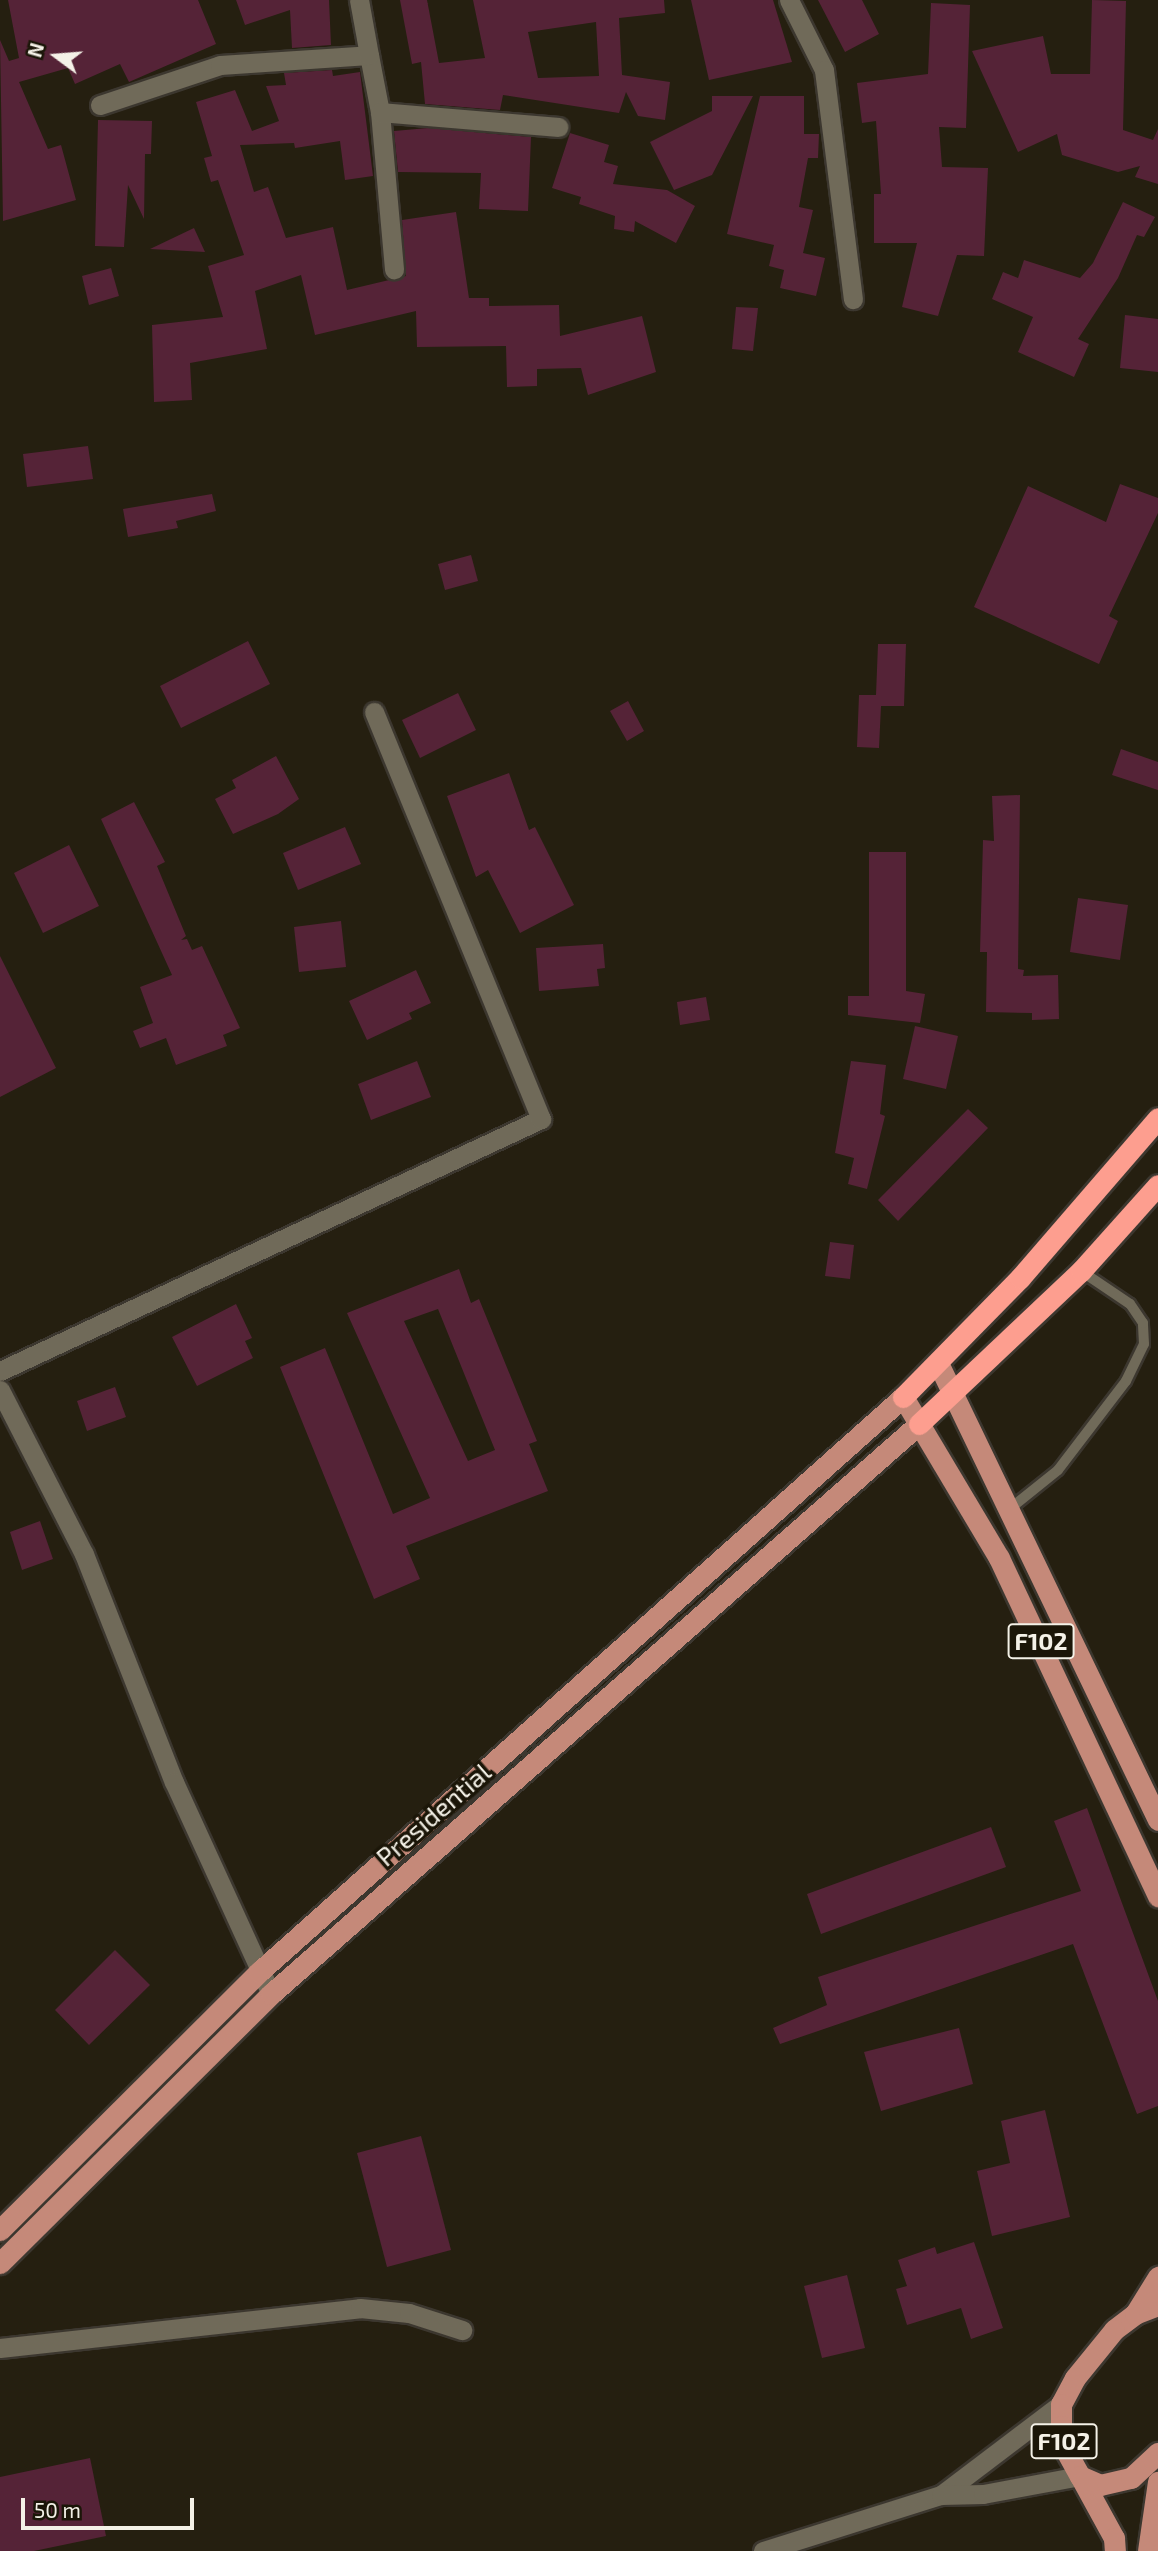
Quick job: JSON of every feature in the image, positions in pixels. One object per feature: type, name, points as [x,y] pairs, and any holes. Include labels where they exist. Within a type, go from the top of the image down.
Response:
[{"type":"highway","points":[[903,1397],[1028,1269],[1158,1118]]},
{"type":"highway","points":[[919,1424],[954,1394],[1081,1271],[1158,1185]]},
{"type":"main road","name":"F102","points":[[938,1363],[1012,1507],[1082,1667],[1158,1820]]},
{"type":"main road","name":"F102","points":[[903,1397],[999,1558],[1158,1896]]},
{"type":"main road","points":[[0,2230],[259,1972],[903,1397]]},
{"type":"main road","name":"Presidential","points":[[0,2263],[271,1994],[919,1424]]},
{"type":"main road","name":"F102","points":[[1135,2314],[1158,2277]]},
{"type":"main road","name":"F102","points":[[1115,2551],[1114,2538],[1066,2451],[1061,2404],[1090,2358],[1114,2330],[1135,2314],[1158,2305]]},
{"type":"main road","name":"F102","points":[[1080,2476],[1100,2485],[1131,2478],[1158,2454]]},
{"type":"main road","points":[[1148,2551],[1158,2482]]},
{"type":"street","points":[[359,0],[380,112],[394,269]]},
{"type":"street","points":[[789,0],[824,70],[853,299]]},
{"type":"street","points":[[100,105],[220,65],[369,55]]},
{"type":"street","points":[[380,112],[558,127]]},
{"type":"street","points":[[0,1371],[541,1119],[374,712]]},
{"type":"street","points":[[0,1390],[84,1554],[174,1782],[271,1994]]},
{"type":"street","points":[[0,2348],[360,2308],[409,2314],[462,2330]]},
{"type":"street","points":[[941,2495],[1061,2404]]},
{"type":"street","points":[[762,2551],[941,2495],[983,2494],[1080,2476]]},
{"type":"lane","points":[[1012,1507],[1058,1471],[1126,1381],[1144,1344],[1143,1323],[1130,1304],[1081,1271]]},
{"type":"building","points":[[8,0],[198,0],[216,44],[129,82],[120,64],[75,84],[68,68],[19,82],[48,149],[61,145],[76,200],[3,221],[0,40],[9,61],[19,58]]},
{"type":"building","points":[[236,0],[329,0],[331,45],[292,48],[290,10],[245,25]]},
{"type":"building","points":[[400,0],[427,0],[439,63],[485,58],[473,0],[664,0],[665,13],[619,18],[622,75],[670,82],[665,120],[638,116],[626,92],[619,113],[503,95],[500,110],[425,104],[421,62],[412,64]],"holes":[[[596,22],[599,76],[538,78],[528,32]]]},
{"type":"building","points":[[691,0],[773,0],[792,62],[709,80]]},
{"type":"building","points":[[818,0],[862,0],[879,34],[845,52]]},
{"type":"building","points":[[1092,0],[1126,1],[1123,130],[1153,140],[1158,129],[1158,184],[1135,177],[1140,166],[1118,172],[1062,155],[1057,134],[1018,152],[972,51],[1043,36],[1051,74],[1090,74]]},
{"type":"building","points":[[931,3],[970,5],[966,128],[939,127],[942,167],[988,168],[984,256],[957,255],[938,316],[902,307],[917,243],[874,243],[874,194],[881,194],[876,121],[862,123],[857,83],[928,74]]},
{"type":"building","points":[[332,70],[333,76],[360,72],[373,176],[345,180],[340,141],[295,148],[294,143],[240,145],[254,192],[268,187],[286,238],[333,227],[347,290],[406,276],[402,220],[456,212],[469,298],[489,298],[489,306],[559,305],[560,336],[642,316],[656,372],[588,395],[581,368],[537,369],[537,386],[507,387],[506,346],[417,347],[416,311],[315,335],[301,275],[255,291],[267,349],[190,363],[192,400],[154,402],[152,325],[223,317],[208,266],[244,255],[218,180],[211,182],[204,158],[212,156],[196,102],[235,90],[252,131],[279,121],[266,86],[286,85],[284,73]]},
{"type":"building","points":[[712,96],[753,96],[712,175],[674,190],[650,142],[712,111]]},
{"type":"building","points":[[760,96],[804,96],[804,134],[819,134],[818,158],[808,158],[799,207],[813,210],[803,253],[825,258],[816,296],[780,288],[784,270],[769,266],[774,245],[727,234]]},
{"type":"building","points":[[98,120],[152,121],[151,154],[145,154],[144,219],[128,185],[124,247],[95,246]]},
{"type":"building","points":[[428,128],[531,137],[528,211],[479,209],[481,173],[398,172],[394,131]]},
{"type":"building","points":[[570,133],[609,145],[604,162],[618,166],[613,184],[667,190],[695,206],[676,243],[635,221],[634,232],[614,229],[615,216],[579,204],[581,197],[552,188]]},
{"type":"building","points":[[1123,202],[1155,217],[1144,237],[1137,235],[1118,278],[1078,339],[1089,344],[1074,377],[1018,352],[1033,317],[992,299],[1003,272],[1018,278],[1024,260],[1080,278],[1093,263]]},
{"type":"building","points":[[194,228],[205,252],[150,249]]},
{"type":"building","points":[[111,268],[119,296],[89,305],[82,276]]},
{"type":"building","points":[[736,307],[758,308],[753,351],[732,349]]},
{"type":"building","points":[[1125,315],[1158,319],[1158,372],[1120,368]]},
{"type":"building","points":[[88,446],[93,479],[27,487],[23,454]]},
{"type":"building","points":[[1120,484],[1158,498],[1158,513],[1109,616],[1118,621],[1099,664],[974,607],[1028,486],[1106,522]]},
{"type":"building","points":[[212,494],[216,511],[176,521],[178,528],[128,537],[123,509]]},
{"type":"building","points":[[471,555],[478,581],[445,590],[438,564]]},
{"type":"building","points":[[248,641],[270,684],[181,728],[160,686]]},
{"type":"building","points":[[878,644],[906,644],[904,706],[881,706],[879,748],[857,747],[859,695],[876,695]]},
{"type":"building","points":[[458,693],[476,730],[420,758],[402,720]]},
{"type":"building","points":[[628,701],[644,731],[627,741],[610,711]]},
{"type":"building","points":[[1121,749],[1158,762],[1158,790],[1112,775]]},
{"type":"building","points":[[276,756],[299,799],[278,814],[233,834],[215,799],[236,788],[232,780]]},
{"type":"building","points":[[509,773],[529,830],[535,827],[574,905],[520,933],[488,870],[476,877],[447,796]]},
{"type":"building","points":[[1020,795],[1018,969],[1024,970],[1023,976],[1058,975],[1059,1019],[1032,1020],[1032,1013],[986,1012],[987,952],[980,952],[983,840],[994,841],[992,796]]},
{"type":"building","points":[[134,802],[165,862],[157,866],[186,936],[181,940],[187,939],[192,950],[202,946],[240,1028],[223,1035],[227,1046],[176,1065],[166,1038],[140,1048],[133,1031],[153,1023],[140,987],[172,975],[101,819]]},
{"type":"building","points":[[345,827],[361,864],[298,890],[283,853]]},
{"type":"building","points":[[69,845],[99,906],[43,933],[14,873]]},
{"type":"building","points":[[869,852],[906,852],[906,991],[925,994],[920,1023],[848,1015],[848,996],[869,996]]},
{"type":"building","points":[[1078,898],[1128,905],[1120,960],[1070,952]]},
{"type":"building","points":[[341,921],[346,967],[299,972],[294,927]]},
{"type":"building","points":[[603,944],[605,968],[597,969],[599,986],[539,991],[536,948]]},
{"type":"building","points":[[0,956],[56,1068],[0,1097]]},
{"type":"building","points":[[416,970],[431,1003],[409,1013],[412,1019],[367,1040],[349,1001]]},
{"type":"building","points":[[706,997],[710,1020],[680,1025],[677,1002]]},
{"type":"building","points":[[915,1026],[958,1036],[946,1089],[903,1079]]},
{"type":"building","points":[[417,1061],[431,1097],[371,1120],[358,1084]]},
{"type":"building","points":[[851,1061],[886,1065],[880,1114],[885,1116],[867,1189],[848,1184],[854,1158],[835,1153]]},
{"type":"building","points":[[968,1109],[988,1128],[898,1221],[878,1200]]},
{"type":"building","points":[[830,1242],[854,1245],[850,1279],[825,1276]]},
{"type":"building","points":[[459,1269],[471,1303],[479,1299],[537,1441],[529,1444],[548,1491],[406,1546],[420,1579],[374,1599],[280,1367],[325,1348],[393,1514],[430,1498],[347,1313]],"holes":[[[438,1309],[495,1450],[468,1461],[404,1321]]]},
{"type":"building","points":[[236,1304],[252,1338],[245,1341],[253,1358],[197,1386],[172,1337]]},
{"type":"building","points":[[115,1387],[126,1417],[87,1431],[77,1401]]},
{"type":"building","points":[[40,1521],[53,1559],[22,1570],[10,1532]]},
{"type":"building","points":[[1087,1808],[1158,2001],[1158,2106],[1137,2114],[1073,1944],[780,2044],[773,2028],[827,2005],[818,1977],[1081,1891],[1054,1821]]},
{"type":"building","points":[[991,1827],[1006,1867],[821,1934],[807,1894]]},
{"type":"building","points":[[115,1950],[150,1985],[89,2045],[55,2010]]},
{"type":"building","points":[[959,2028],[973,2084],[881,2111],[864,2052]]},
{"type":"building","points":[[1045,2110],[1070,2217],[992,2236],[977,2171],[1010,2163],[1001,2121]]},
{"type":"building","points":[[421,2136],[451,2250],[387,2267],[357,2153]]},
{"type":"building","points":[[974,2242],[1003,2328],[971,2339],[961,2308],[907,2325],[896,2289],[907,2286],[898,2260],[935,2247],[937,2254]]},
{"type":"building","points":[[847,2275],[865,2348],[822,2358],[804,2286]]},
{"type":"building","points":[[90,2458],[106,2536],[34,2551],[0,2551],[0,2477]]}]
